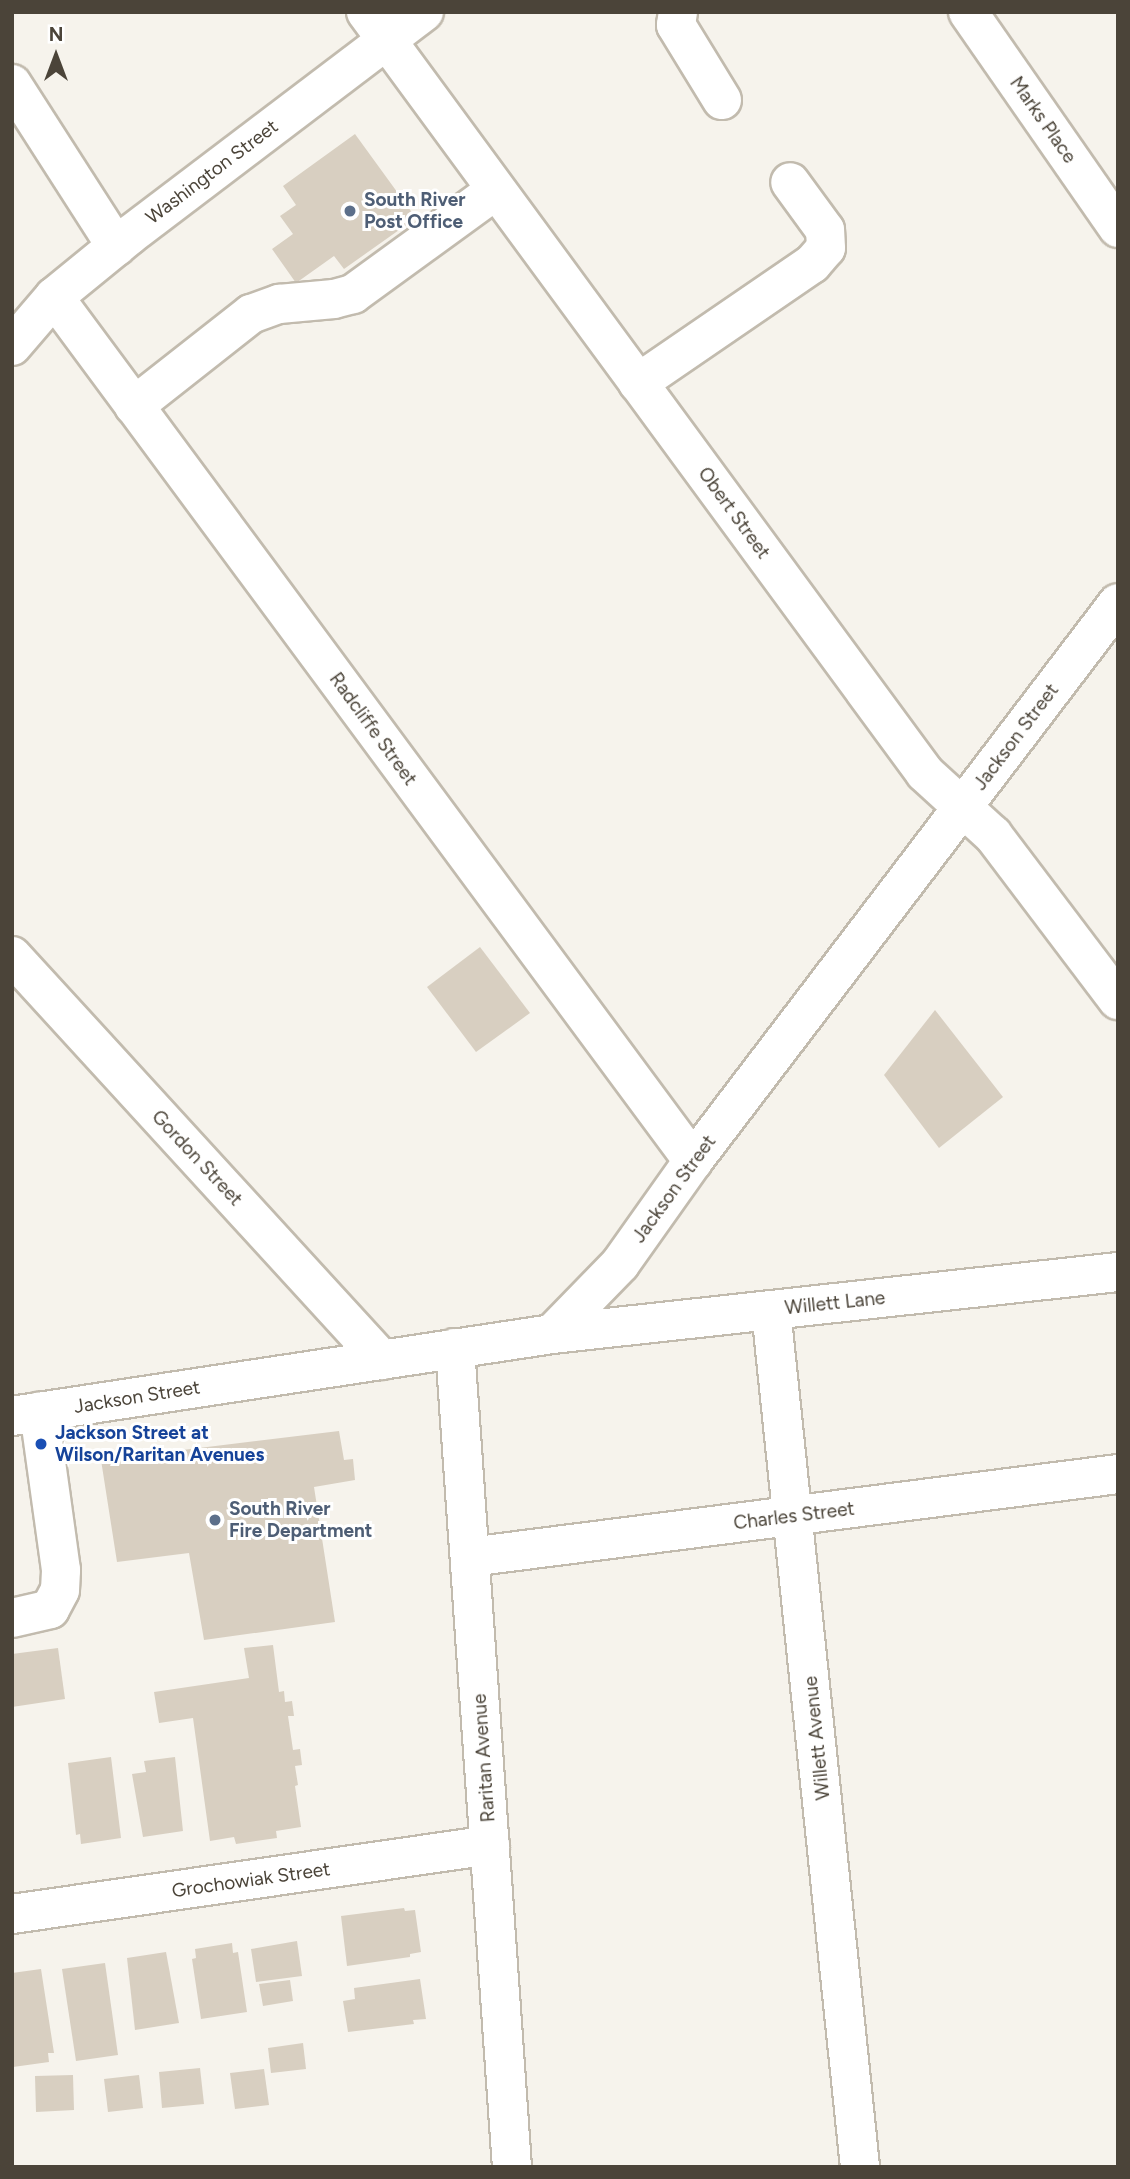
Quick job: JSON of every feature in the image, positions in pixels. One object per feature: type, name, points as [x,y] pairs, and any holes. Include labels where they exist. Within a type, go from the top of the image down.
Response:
[{"type":"street","name":"Washington Street","points":[[12,346],[54,297],[376,26],[424,12]]},
{"type":"street","points":[[678,12],[676,25],[722,100]]},
{"type":"street","name":"Marks Place","points":[[968,12],[1118,229]]},
{"type":"street","name":"Obert Street","points":[[376,26],[925,773],[993,835],[1118,1000]]},
{"type":"street","points":[[12,84],[116,246]]},
{"type":"street","points":[[638,383],[812,264],[826,248],[825,230],[790,182]]},
{"type":"street","points":[[135,406],[251,314],[279,304],[334,299],[353,294],[495,191]]},
{"type":"street","name":"Radcliffe Street","points":[[54,297],[693,1161]]},
{"type":"street","name":"Jackson Street","points":[[26,1414],[552,1334],[620,1264],[693,1161],[1118,603]]},
{"type":"street","name":"Gordon Street","points":[[12,956],[382,1360]]},
{"type":"street","name":"Willett Lane","points":[[552,1334],[1118,1272]]},
{"type":"street","name":"Willett Avenue","points":[[771,1310],[795,1516],[860,2167]]},
{"type":"street","name":"Raritan Avenue","points":[[455,1348],[512,2167]]},
{"type":"street","points":[[12,1618],[50,1609],[60,1590],[61,1570],[26,1414]]},
{"type":"street","name":"Charles Street","points":[[470,1558],[1118,1474]]},
{"type":"street","name":"Grochowiak Street","points":[[12,1914],[490,1845]]},
{"type":"building","name":"South River Post Office","points":[[355,134],[416,218],[344,269],[334,256],[296,283],[272,249],[293,234],[280,216],[296,205],[283,186]]},
{"type":"building","points":[[480,947],[530,1013],[476,1052],[427,987]]},
{"type":"building","points":[[935,1010],[1003,1097],[939,1148],[884,1075]]},
{"type":"building","name":"South River Fire Department","points":[[339,1431],[344,1460],[353,1459],[355,1480],[314,1487],[335,1622],[204,1640],[189,1553],[117,1562],[101,1460]]},
{"type":"building","points":[[273,1645],[279,1692],[284,1691],[285,1702],[292,1701],[294,1716],[288,1716],[293,1750],[300,1749],[302,1765],[295,1766],[298,1785],[295,1786],[301,1827],[276,1831],[277,1838],[236,1844],[234,1837],[210,1841],[193,1718],[159,1723],[154,1692],[249,1678],[244,1648]]},
{"type":"building","points":[[58,1648],[65,1699],[12,1707],[12,1654]]},
{"type":"building","points":[[111,1757],[121,1838],[81,1844],[80,1834],[76,1835],[68,1763]]},
{"type":"building","points":[[175,1757],[183,1831],[143,1837],[132,1774],[146,1772],[144,1761]]},
{"type":"building","points":[[404,1908],[405,1911],[415,1910],[421,1952],[410,1954],[410,1957],[347,1966],[341,1916]]},
{"type":"building","points":[[297,1941],[302,1976],[256,1982],[251,1949]]},
{"type":"building","points":[[232,1943],[233,1953],[238,1952],[247,2012],[201,2019],[192,1959],[196,1958],[195,1949]]},
{"type":"building","points":[[166,1952],[179,2023],[135,2030],[127,1958]]},
{"type":"building","points":[[105,1963],[118,2055],[76,2061],[62,1969]]},
{"type":"building","points":[[41,1969],[54,2053],[48,2053],[49,2062],[13,2067],[12,1973]]},
{"type":"building","points":[[420,1979],[426,2019],[413,2020],[414,2024],[348,2032],[343,2001],[355,1999],[354,1988]]},
{"type":"building","points":[[290,1980],[293,2001],[263,2006],[259,1984]]},
{"type":"building","points":[[303,2043],[306,2069],[271,2073],[268,2048]]},
{"type":"building","points":[[200,2068],[204,2104],[162,2108],[159,2072]]},
{"type":"building","points":[[264,2069],[269,2105],[235,2109],[230,2073]]},
{"type":"building","points":[[73,2075],[74,2110],[36,2112],[35,2076]]},
{"type":"building","points":[[139,2075],[143,2108],[108,2112],[104,2079]]},
{"type":"place","name":"South River Post Office","points":[[350,211]]},
{"type":"place","name":"Jackson Street at Wilson/Raritan Avenues","points":[[41,1444]]},
{"type":"place","name":"South River Fire Department","points":[[215,1520]]}]
